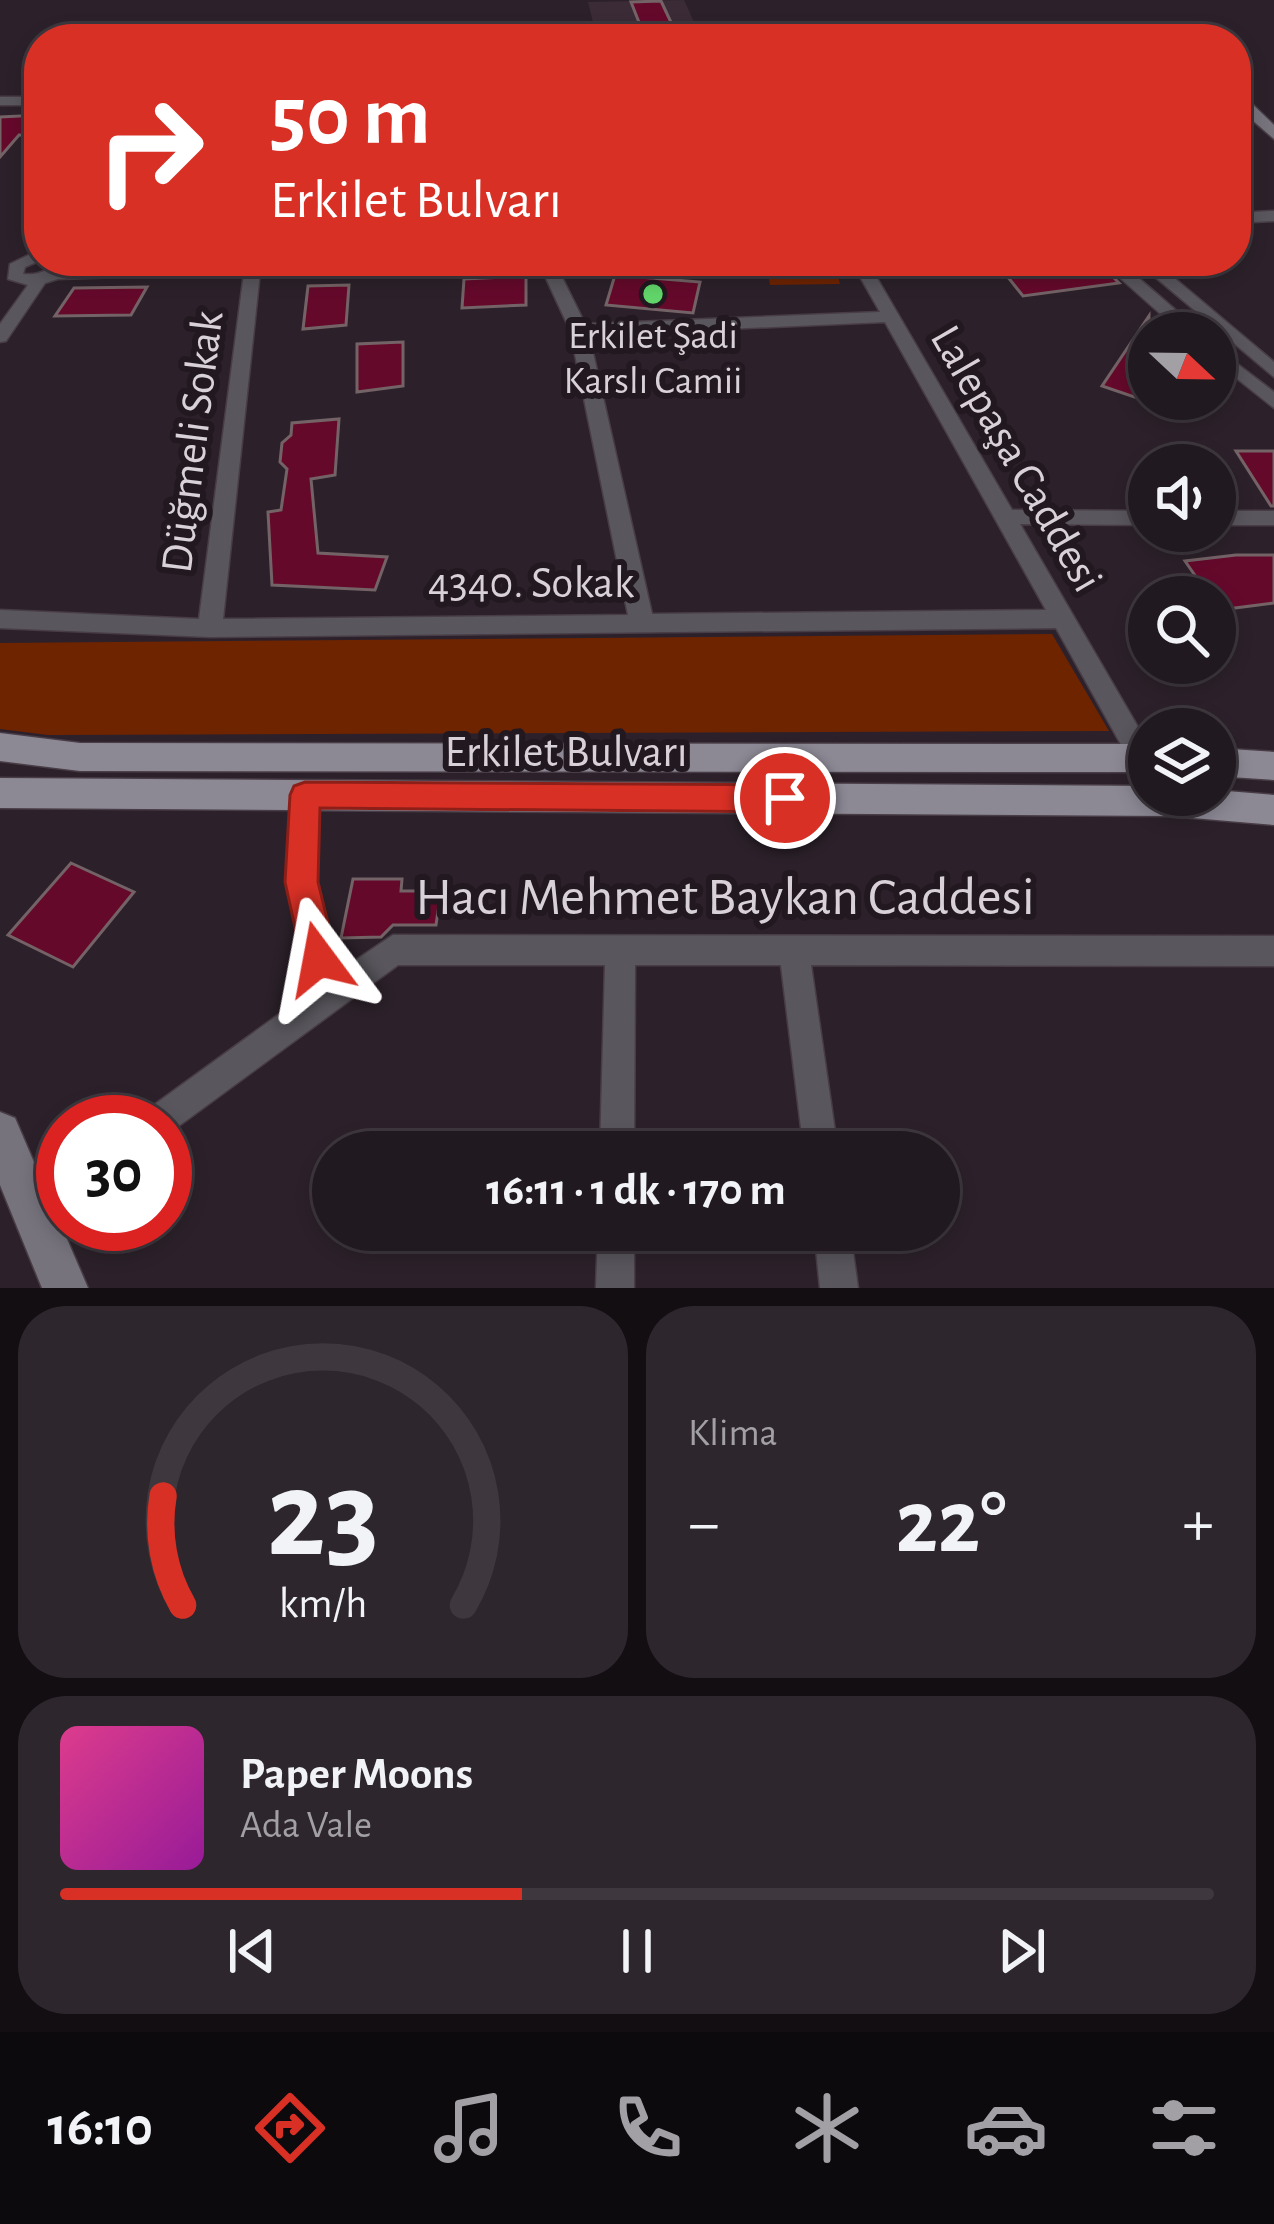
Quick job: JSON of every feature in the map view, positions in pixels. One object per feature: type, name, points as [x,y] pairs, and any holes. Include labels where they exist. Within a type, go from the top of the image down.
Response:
[{"type":"main road","name":"Erkilet Bulvarı","points":[[0,748],[80,757],[1128,758]]},
{"type":"main road","points":[[1236,763],[1274,766]]},
{"type":"main road","name":"Erkilet Bulvarı","points":[[0,793],[1168,801],[1274,810]]},
{"type":"street","points":[[1251,113],[1274,134]]},
{"type":"street","points":[[15,309],[16,267]]},
{"type":"street","points":[[0,337],[15,309],[49,276]]},
{"type":"street","name":"Düğmeli Sokak","points":[[210,628],[253,276]]},
{"type":"street","points":[[553,276],[579,330],[642,624]]},
{"type":"street","name":"Lalepaşa Caddesi","points":[[868,276],[1128,728]]},
{"type":"street","points":[[1126,276],[1168,312]]},
{"type":"street","points":[[1162,276],[1274,371]]},
{"type":"street","points":[[579,330],[891,317]]},
{"type":"street","points":[[1236,370],[1274,402]]},
{"type":"street","points":[[1005,517],[1128,518]]},
{"type":"street","points":[[1236,518],[1274,518]]},
{"type":"street","name":"4340. Sokak","points":[[0,619],[210,628],[1063,619]]},
{"type":"street","points":[[305,795],[302,882],[328,998]]},
{"type":"street","name":"Hacı Mehmet Baykan Caddesi","points":[[192,1098],[393,950],[1274,951]]},
{"type":"street","points":[[617,1131],[620,950]]},
{"type":"street","points":[[794,950],[818,1131]]},
{"type":"street","points":[[0,1133],[36,1186]]},
{"type":"street","points":[[57,1251],[64,1288]]},
{"type":"street","points":[[615,1288],[616,1251]]},
{"type":"street","points":[[835,1251],[839,1288]]},
{"type":"shaded area","points":[[684,0],[695,24],[594,24],[588,2]]},
{"type":"shaded area","points":[[768,276],[838,276],[840,284],[770,285]]},
{"type":"shaded area","points":[[1052,634],[1109,731],[48,735],[0,729],[0,643]]},
{"type":"building","points":[[661,1],[672,24],[640,24],[631,2]]},
{"type":"building","points":[[24,116],[24,135],[0,157],[0,117]]},
{"type":"building","points":[[526,276],[526,305],[462,308],[464,279]]},
{"type":"building","name":"Erkilet Şadi Karslı Camii","points":[[615,276],[700,282],[693,313],[606,305]]},
{"type":"building","points":[[1007,276],[1112,276],[1119,283],[1023,296]]},
{"type":"building","points":[[349,285],[346,325],[303,329],[308,286]]},
{"type":"building","points":[[147,287],[131,315],[55,316],[74,288]]},
{"type":"building","points":[[403,342],[403,386],[357,392],[357,344]]},
{"type":"building","points":[[1128,347],[1128,395],[1102,386]]},
{"type":"building","points":[[339,419],[335,475],[311,479],[318,553],[387,557],[375,590],[272,585],[268,512],[281,510],[287,469],[280,462],[282,443],[291,435],[292,423]]},
{"type":"building","points":[[1236,451],[1274,451],[1271,506]]},
{"type":"building","points":[[1274,555],[1274,603],[1236,608],[1236,576],[1195,576],[1185,561]]},
{"type":"building","points":[[71,863],[134,892],[73,967],[8,935]]},
{"type":"building","points":[[353,879],[402,879],[401,891],[441,891],[436,925],[393,925],[381,937],[341,938]]},
{"type":"place","name":"Erkilet Şadi Karslı Camii","points":[[653,294]]},
{"type":"route","points":[[319,959],[302,882],[305,795],[785,798]]}]
